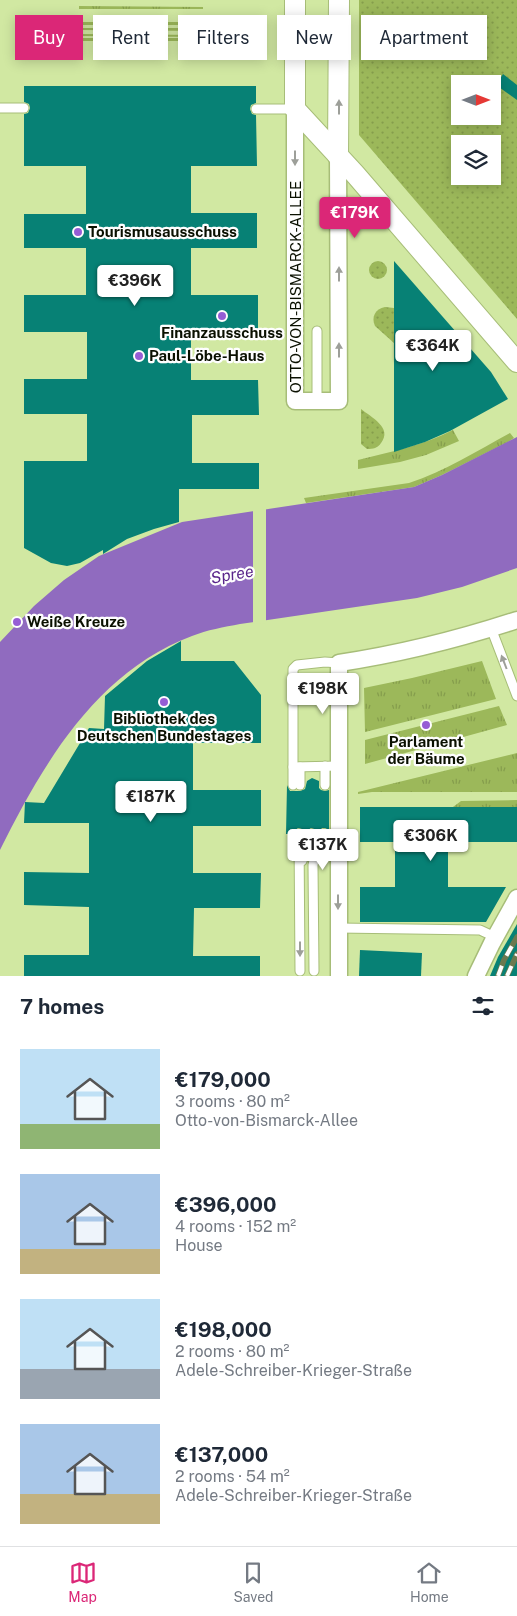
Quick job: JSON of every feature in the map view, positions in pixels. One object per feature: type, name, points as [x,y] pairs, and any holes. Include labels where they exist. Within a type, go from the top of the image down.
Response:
[{"type":"street","name":"OTTO-VON-BISMARCK-ALLEE","points":[[295,0],[296,401],[339,401],[339,0]]},
{"type":"street","points":[[295,109],[517,362]]},
{"type":"street","points":[[339,976],[332,766],[339,663],[442,642],[517,620]]},
{"type":"street","points":[[476,976],[517,898]]},
{"type":"lane","points":[[0,108],[24,108]]},
{"type":"lane","points":[[256,109],[295,109]]},
{"type":"lane","points":[[317,331],[317,401]]},
{"type":"lane","points":[[491,628],[517,696]]},
{"type":"lane","points":[[296,785],[293,669],[297,665],[325,662],[339,663]]},
{"type":"lane","points":[[297,767],[332,766],[325,785]]},
{"type":"lane","points":[[296,834],[300,865],[300,971]]},
{"type":"lane","points":[[300,865],[312,834]]},
{"type":"lane","points":[[314,971],[314,865],[324,842],[324,834]]},
{"type":"lane","points":[[338,928],[480,930],[495,937]]},
{"type":"green space","points":[[359,0],[517,0],[517,319],[359,135]]},
{"type":"green space","points":[[79,6],[203,7],[203,9],[79,9]]},
{"type":"green space","points":[[83,22],[93,22],[93,25],[83,25]]},
{"type":"green space","points":[[168,22],[178,22],[178,25],[168,25]]},
{"type":"green space","points":[[83,28],[93,28],[93,30],[83,30]]},
{"type":"green space","points":[[168,28],[178,28],[178,31],[168,31]]},
{"type":"green space","points":[[83,34],[93,34],[93,36],[83,36]]},
{"type":"green space","points":[[168,35],[178,35],[178,37],[168,37]]},
{"type":"green space","points":[[83,38],[93,38],[93,41],[83,41]]},
{"type":"green space","points":[[168,38],[178,38],[178,41],[168,41]]},
{"type":"green space","points":[[378,261],[384,264],[387,270],[384,276],[378,279],[372,276],[369,270],[372,264]]},
{"type":"green space","points":[[385,307],[394,308],[394,343],[374,323],[376,312]]},
{"type":"green space","points":[[361,409],[375,419],[383,428],[384,438],[375,448],[367,449],[361,444]]},
{"type":"green space","points":[[453,430],[459,441],[426,455],[400,462],[358,469],[358,460],[419,444]]},
{"type":"green space","points":[[510,433],[514,438],[508,442],[414,487],[306,503],[304,498],[409,483],[448,467]]},
{"type":"green space","points":[[482,661],[496,699],[365,732],[364,688]]},
{"type":"green space","points":[[499,706],[507,725],[365,764],[365,740]]},
{"type":"green space","points":[[517,753],[517,792],[372,792],[358,794],[358,792]]},
{"type":"green space","points":[[517,800],[517,809],[516,807],[453,807],[461,801]]},
{"type":"water","name":"Spree","points":[[517,437],[517,568],[462,587],[417,598],[216,629],[192,636],[158,652],[128,673],[100,697],[76,724],[54,754],[35,785],[0,850],[0,642],[34,606],[64,580],[99,556],[182,522],[414,487]]},
{"type":"pier","points":[[266,507],[266,623],[253,624],[253,509]]},
{"type":"building","points":[[503,74],[517,85],[517,100],[501,89],[501,77]]},
{"type":"building","name":"Paul-Löbe-Haus","points":[[24,86],[256,86],[256,103],[251,105],[250,109],[252,114],[256,115],[257,166],[191,166],[191,213],[257,213],[257,248],[191,248],[191,295],[258,295],[258,333],[191,333],[191,380],[258,380],[259,415],[192,415],[192,463],[259,463],[259,489],[179,489],[179,522],[127,539],[103,554],[103,550],[80,563],[67,566],[51,563],[24,548],[24,461],[87,461],[87,414],[24,414],[24,379],[87,379],[87,332],[24,332],[24,295],[86,295],[86,248],[24,248],[24,214],[86,214],[86,166],[24,166],[24,114],[28,113],[30,108],[29,104],[24,102]]},
{"type":"building","points":[[394,261],[491,372],[508,399],[450,431],[425,442],[394,452]]},
{"type":"building","points":[[181,641],[181,661],[234,661],[261,695],[261,743],[193,743],[193,790],[261,790],[261,826],[193,826],[193,873],[261,873],[260,908],[194,908],[193,956],[260,956],[260,976],[24,976],[24,955],[89,955],[89,907],[24,905],[24,872],[89,873],[89,823],[24,823],[25,802],[44,803],[89,728],[104,729],[105,696],[147,661]]},
{"type":"building","points":[[312,778],[319,781],[319,788],[321,790],[329,790],[329,830],[322,828],[318,833],[311,828],[305,834],[302,829],[298,828],[293,834],[286,834],[287,785],[290,791],[300,791],[305,789],[307,781]]},
{"type":"building","points":[[360,807],[517,807],[517,842],[448,842],[448,887],[506,887],[486,922],[360,922],[360,887],[395,887],[395,842],[360,842]]},
{"type":"building","points":[[517,924],[517,976],[490,976],[498,957]]},
{"type":"building","points":[[360,950],[422,953],[421,976],[359,976]]},
{"type":"railway","points":[[498,976],[504,960],[517,937]]},
{"type":"railway","points":[[507,976],[517,954]]},
{"type":"place","name":"Tourismusausschuss","points":[[78,232]]},
{"type":"place","name":"Finanzausschuss","points":[[222,316]]},
{"type":"place","name":"Paul-Löbe-Haus","points":[[139,356]]},
{"type":"place","name":"Weiße Kreuze","points":[[17,622]]},
{"type":"place","name":"Bibliothek des Deutschen Bundestages","points":[[164,702]]},
{"type":"place","name":"Parlament der Bäume","points":[[426,725]]}]
